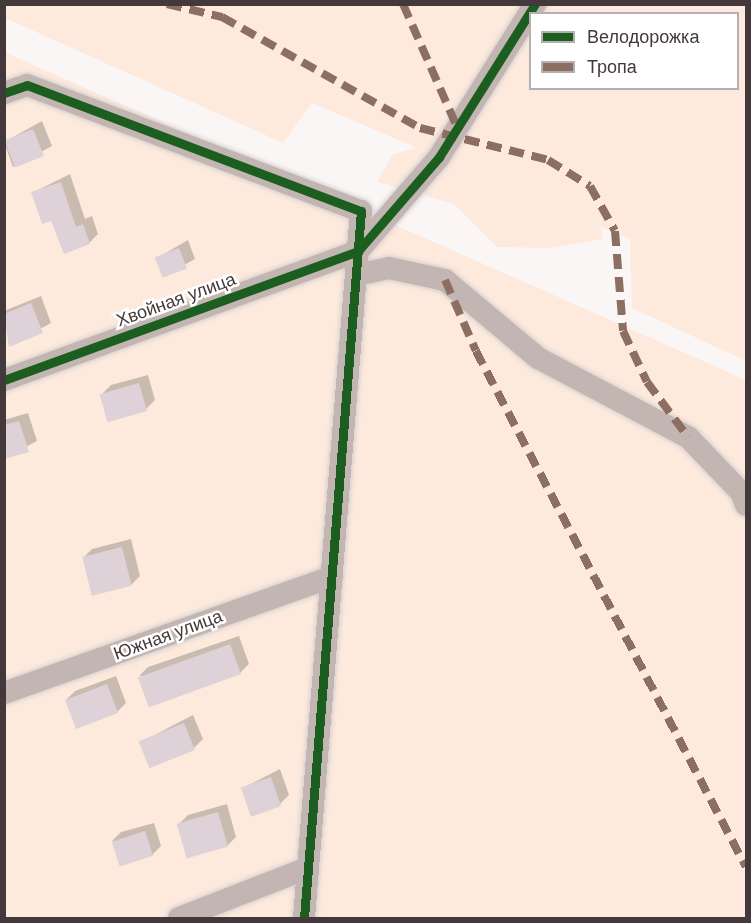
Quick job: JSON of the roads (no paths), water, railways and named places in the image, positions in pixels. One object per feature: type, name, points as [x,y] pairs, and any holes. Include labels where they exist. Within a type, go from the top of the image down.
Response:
[{"type":"street","points":[[358,251],[439,157],[529,14]]},
{"type":"street","points":[[4,93],[27,85],[361,211],[304,918]]},
{"type":"street","name":"Хвойная улица","points":[[4,380],[358,251]]},
{"type":"street","points":[[356,275],[389,268],[445,280],[538,358],[688,437],[745,497]]},
{"type":"street","name":"Южная улица","points":[[4,693],[332,578]]},
{"type":"street","points":[[179,918],[308,868]]}]
